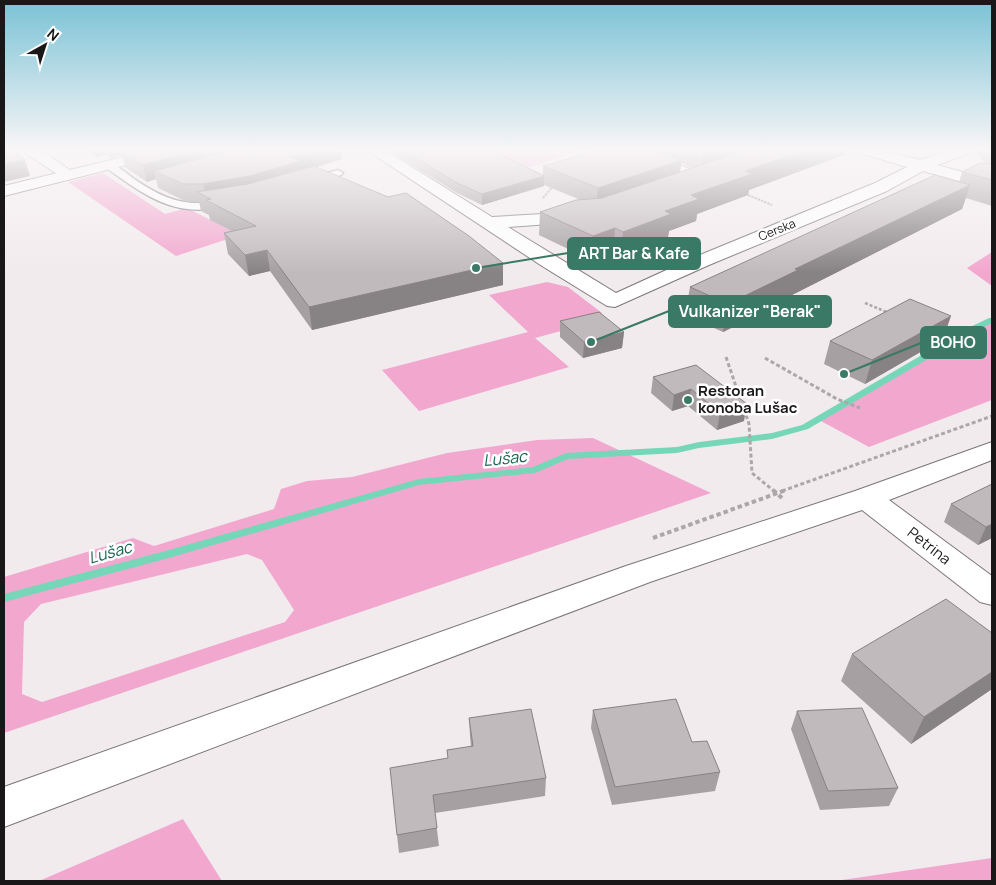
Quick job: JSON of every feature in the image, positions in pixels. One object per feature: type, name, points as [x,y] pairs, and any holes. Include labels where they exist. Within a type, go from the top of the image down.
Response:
[{"type":"street","points":[[438,190],[490,223],[594,216]]},
{"type":"street","name":"Cerska","points":[[490,223],[549,262],[615,301],[702,261],[873,190]]},
{"type":"street","points":[[4,807],[638,574],[866,498],[992,450]]},
{"type":"street","name":"Petrina","points":[[866,498],[992,593]]},
{"type":"lane","points":[[144,190],[166,203],[177,205],[214,206],[231,202]]},
{"type":"path","points":[[542,199],[549,190]]},
{"type":"path","points":[[748,195],[772,205]]},
{"type":"path","points":[[865,303],[891,314]]},
{"type":"path","points":[[935,331],[963,343]]},
{"type":"path","points":[[726,357],[749,424],[752,473],[777,494]]},
{"type":"path","points":[[765,358],[837,399],[860,408]]},
{"type":"shaded area","points":[[80,190],[129,190],[165,214],[187,208],[240,235],[176,256]]},
{"type":"shaded area","points":[[992,252],[992,286],[967,268]]},
{"type":"shaded area","points":[[547,282],[568,287],[602,313],[591,323],[535,338],[569,367],[419,411],[382,370],[528,332],[489,295]]},
{"type":"shaded area","points":[[992,320],[992,400],[869,447],[819,420],[971,330]]},
{"type":"shaded area","points":[[593,438],[711,493],[4,733],[4,577],[133,538],[154,546],[274,509],[281,489],[307,481],[352,477],[447,453],[537,440]],"holes":[[[247,554],[262,560],[294,610],[285,622],[42,702],[22,694],[24,622],[41,604]]]},
{"type":"shaded area","points":[[183,819],[222,881],[39,881]]},
{"type":"shaded area","points":[[992,858],[992,881],[835,881]]},
{"type":"building","points":[[208,190],[372,190],[388,197],[406,193],[469,236],[503,263],[309,307],[267,250],[245,255],[224,233],[256,226],[206,200],[211,199],[197,192]]},
{"type":"building","points":[[474,190],[495,190],[482,194]]},
{"type":"building","points":[[625,190],[705,190],[691,195],[699,199],[665,211],[671,214],[623,232],[615,228],[593,236],[540,212],[576,200],[602,198]]},
{"type":"building","points":[[902,190],[959,190],[795,269],[798,270],[728,304],[690,287]]},
{"type":"building","points":[[910,299],[951,316],[872,360],[830,341]]},
{"type":"building","points":[[599,312],[624,332],[584,342],[560,321]]},
{"type":"building","points":[[696,365],[747,404],[720,413],[691,389],[674,395],[653,377]]},
{"type":"building","points":[[992,484],[992,524],[986,527],[951,504]]},
{"type":"building","points":[[946,599],[992,633],[992,672],[924,717],[852,654]]},
{"type":"building","points":[[676,699],[692,742],[707,741],[720,772],[615,787],[593,710]]},
{"type":"building","points":[[862,708],[898,788],[828,791],[797,711]]},
{"type":"building","points":[[531,709],[546,778],[433,795],[437,828],[397,835],[390,768],[448,758],[447,750],[473,746],[469,718]]},
{"type":"waterway","name":"Lušac","points":[[4,598],[169,554],[419,482],[535,470],[566,456],[677,450],[699,445],[772,436],[805,427],[971,330],[992,320]]},
{"type":"place","name":"ART Bar & Кafe","points":[[476,268]]},
{"type":"place","name":"Vulkanizer \"Berak\"","points":[[591,342]]},
{"type":"place","name":"BOHO","points":[[844,374]]},
{"type":"place","name":"Restoran konoba Lušac","points":[[688,400]]}]
